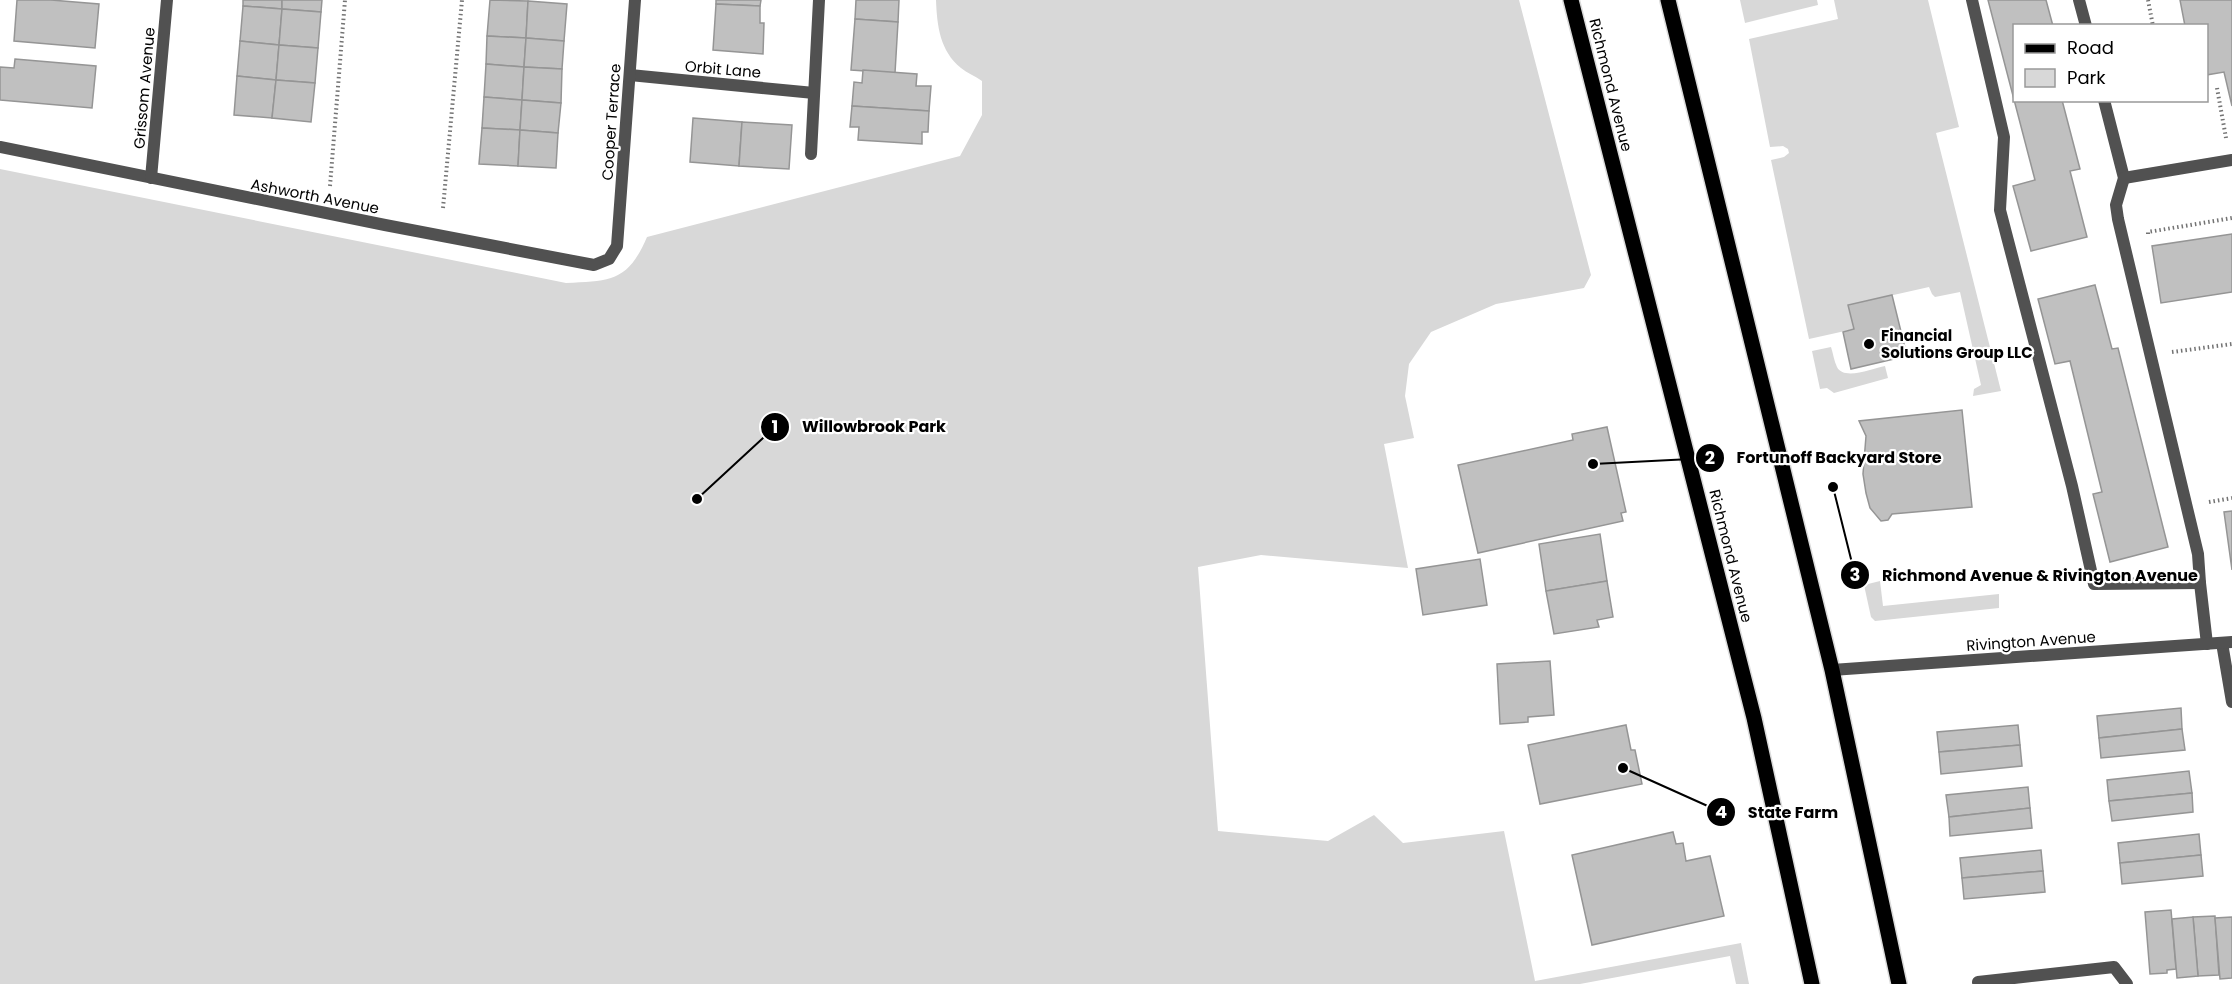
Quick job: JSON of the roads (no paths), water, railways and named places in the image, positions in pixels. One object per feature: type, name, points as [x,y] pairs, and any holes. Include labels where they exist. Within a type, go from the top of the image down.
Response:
[{"type":"main road","name":"Richmond Avenue","points":[[1570,0],[1754,718],[1812,984]]},
{"type":"main road","points":[[1668,0],[1832,670],[1899,984]]},
{"type":"street","name":"Grissom Avenue","points":[[151,178],[167,0]]},
{"type":"street","name":"Cooper Terrace","points":[[617,246],[635,0]]},
{"type":"street","points":[[811,154],[819,0]]},
{"type":"street","points":[[1972,0],[2004,137],[2000,210],[2072,486],[2094,584],[2200,583]]},
{"type":"street","points":[[2079,0],[2085,24]]},
{"type":"street","name":"Orbit Lane","points":[[630,75],[814,93]]},
{"type":"street","points":[[2105,102],[2124,178],[2116,205],[2118,219],[2199,554],[2207,644]]},
{"type":"street","name":"Ashworth Avenue","points":[[0,147],[594,265],[609,259],[617,246]]},
{"type":"street","points":[[2124,178],[2231,160]]},
{"type":"street","points":[[2227,643],[2232,702]]},
{"type":"street","name":"Rivington Avenue","points":[[1832,670],[2227,643]]},
{"type":"street","points":[[1978,982],[2114,967],[2127,984]]},
{"type":"place","name":"Financial Solutions Group LLC","points":[[1869,344]]},
{"type":"place","name":"Fortunoff Backyard Store","points":[[1593,464]]},
{"type":"place","name":"Richmond Avenue & Rivington Avenue","points":[[1833,487]]},
{"type":"place","name":"Willowbrook Park","points":[[697,499]]},
{"type":"place","name":"State Farm","points":[[1623,768]]}]
